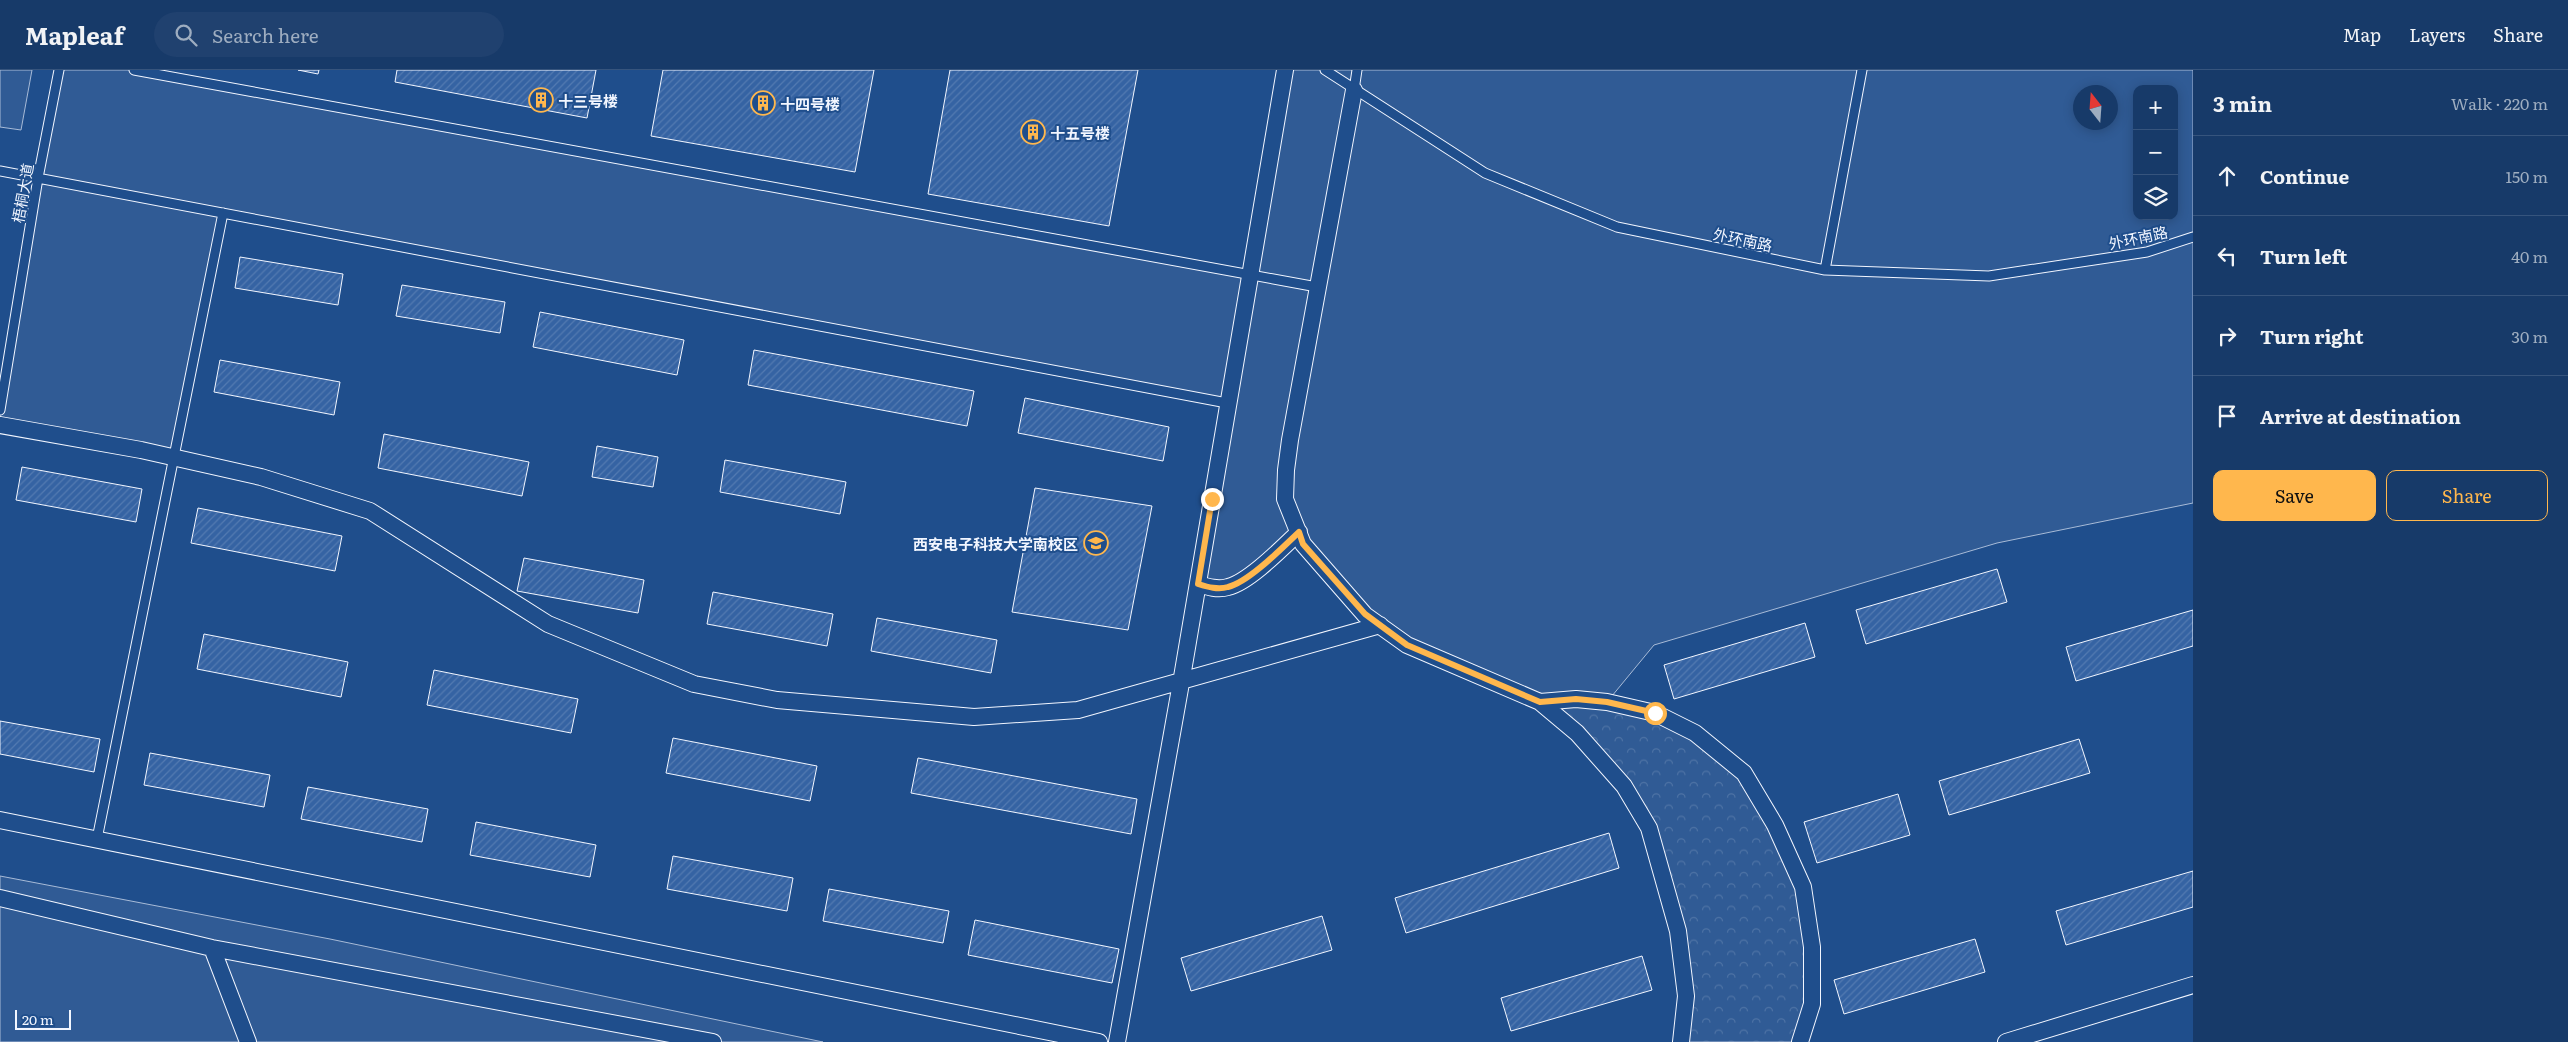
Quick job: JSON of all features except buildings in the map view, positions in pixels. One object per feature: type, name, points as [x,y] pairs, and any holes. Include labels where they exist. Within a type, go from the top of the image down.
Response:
[{"type":"street","points":[[1117,1042],[1198,584],[1285,70]]},
{"type":"street","points":[[1354,90],[1317,287],[1286,470],[1285,499],[1303,544],[1365,614],[1407,645],[1540,702],[1577,733],[1624,786],[1649,828],[1678,931],[1686,996],[1681,1042]]},
{"type":"street","points":[[0,425],[174,457],[261,477],[370,511],[548,624],[630,660],[694,684],[777,700],[974,717],[1078,710],[1380,625]]},
{"type":"street","points":[[1198,584],[1214,588],[1229,587],[1276,554],[1299,532]]},
{"type":"street","points":[[1540,702],[1576,699],[1607,702],[1655,713],[1696,733],[1744,773],[1775,825],[1802,887],[1812,947],[1812,1004],[1800,1042]]},
{"type":"street","points":[[0,820],[1099,1042]]},
{"type":"street","points":[[0,898],[212,948],[713,1042]]},
{"type":"street","points":[[212,948],[248,1042]]},
{"type":"street","points":[[2006,1042],[2193,985]]},
{"type":"lane","name":"梧桐大道","points":[[0,410],[38,178],[59,70]]},
{"type":"lane","points":[[134,70],[1317,287]]},
{"type":"lane","name":"外环南路","points":[[1324,70],[1485,173],[1617,226],[1825,270],[1989,276],[2147,252],[2193,238]]},
{"type":"lane","points":[[1354,90],[1357,70]]},
{"type":"lane","points":[[1825,270],[1862,70]]},
{"type":"lane","points":[[0,171],[1227,404]]},
{"type":"lane","points":[[97,839],[223,213]]},
{"type":"shaded area","points":[[0,70],[32,70],[21,130],[0,127]]},
{"type":"shaded area","points":[[59,70],[134,70],[1250,274],[1285,70],[2193,70],[2193,503],[1997,543],[1654,645],[1607,702],[1540,702],[1485,678],[1365,615],[1299,532],[1246,577],[1198,584],[1227,404],[224,213],[174,457],[0,425],[0,410]]},
{"type":"shaded area","points":[[0,876],[330,939],[823,1042],[0,1042]]},
{"type":"green space","points":[[1540,702],[1661,716],[1744,773],[1793,866],[1812,947],[1800,1042],[1681,1042],[1686,996],[1662,868],[1624,786]]},
{"type":"place","name":"十三号楼","points":[[541,100]]},
{"type":"place","name":"十四号楼","points":[[763,103]]},
{"type":"place","name":"十五号楼","points":[[1033,132]]},
{"type":"place","name":"西安电子科技大学南校区","points":[[1096,543]]},
{"type":"route","points":[[1212,499],[1198,584],[1214,588],[1229,587],[1246,577],[1276,554],[1299,532],[1303,544],[1365,614],[1407,645],[1540,702],[1576,699],[1607,702],[1655,713]]}]
